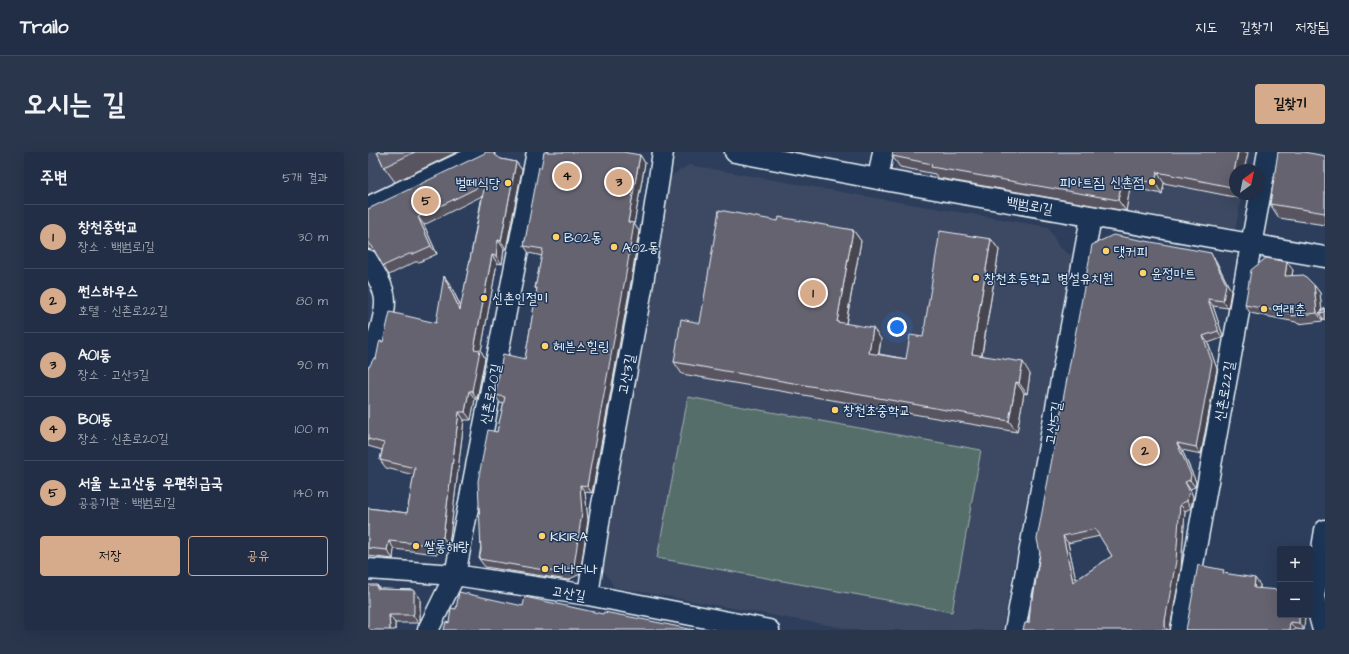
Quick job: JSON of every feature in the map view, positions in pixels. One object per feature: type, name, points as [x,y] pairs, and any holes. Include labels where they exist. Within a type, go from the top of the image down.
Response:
[{"type":"street","points":[[368,207],[484,152]]},
{"type":"street","name":"신촌로20길","points":[[428,630],[454,575],[536,152]]},
{"type":"street","name":"고산3길","points":[[588,595],[601,510],[643,283],[663,152]]},
{"type":"street","name":"백범로1길","points":[[735,152],[878,179],[1325,256]]},
{"type":"street","points":[[878,179],[883,152]]},
{"type":"street","name":"신촌로22길","points":[[1181,630],[1268,152]]},
{"type":"street","name":"고산5길","points":[[1015,630],[1090,216]]},
{"type":"street","points":[[368,260],[385,294],[381,327],[368,366]]},
{"type":"street","points":[[1324,630],[1319,598],[1325,530]]},
{"type":"street","name":"고산길","points":[[368,569],[454,575],[588,595],[769,630]]},
{"type":"shaded area","points":[[368,152],[461,152],[368,199]]},
{"type":"shaded area","points":[[898,152],[1250,152],[1247,164],[1229,164],[1229,200],[1241,200],[1234,236],[893,175]]},
{"type":"shaded area","name":"창천초중학교","points":[[689,165],[1048,227],[1059,247],[1072,256],[1002,630],[856,630],[614,587],[599,563],[666,179]]},
{"type":"green space","points":[[688,397],[981,450],[952,612],[657,558]]},
{"type":"building","points":[[377,152],[415,152],[384,167]]},
{"type":"building","points":[[486,152],[491,152],[501,159],[516,162],[501,241],[498,240],[496,256],[492,255],[474,349],[480,350],[472,391],[469,391],[465,412],[459,412],[443,537],[431,545],[389,541],[387,550],[368,548],[368,508],[407,513],[415,468],[380,460],[384,443],[368,439],[368,367],[374,358],[376,359],[380,341],[383,342],[390,312],[436,323],[444,276],[460,310],[485,184],[418,217],[431,246],[383,266],[372,246],[368,242],[368,209]]},
{"type":"building","points":[[544,152],[623,152],[640,155],[628,222],[634,223],[626,274],[587,486],[580,485],[582,512],[574,566],[562,573],[479,559],[481,551],[478,481],[488,430],[497,432],[505,397],[495,395],[503,354],[525,359],[537,288],[535,288],[543,249],[524,246],[539,167],[541,168]]},
{"type":"building","points":[[893,152],[1238,152],[1236,164],[1229,164],[1229,187],[1157,172],[1155,183],[1123,177],[1118,200],[931,167],[932,164],[892,156]]},
{"type":"building","points":[[1278,152],[1304,152],[1325,156],[1325,213],[1270,204]]},
{"type":"building","points":[[719,210],[778,221],[779,217],[853,230],[837,322],[873,328],[869,353],[906,359],[910,335],[923,337],[940,231],[991,239],[972,354],[1023,362],[1019,383],[1016,382],[1009,421],[674,362],[681,319],[700,323]]},
{"type":"building","points":[[1113,235],[1211,253],[1226,284],[1223,301],[1208,299],[1218,331],[1203,336],[1212,362],[1196,447],[1177,443],[1191,475],[1190,480],[1185,482],[1189,490],[1187,501],[1180,504],[1176,561],[1165,621],[1165,627],[1168,630],[1023,630],[1025,623],[1029,623],[1031,599],[1033,599],[1040,553],[1037,539],[1092,245]],"holes":[[[1095,529],[1112,556],[1073,582],[1063,536]]]},
{"type":"building","points":[[1266,258],[1287,262],[1285,276],[1304,275],[1314,285],[1317,313],[1292,316],[1292,314],[1245,305],[1251,270]]},
{"type":"building","points":[[1325,308],[1325,312],[1319,313]]},
{"type":"building","points":[[1198,565],[1224,570],[1223,573],[1255,578],[1254,588],[1277,590],[1277,618],[1299,618],[1299,623],[1290,622],[1289,630],[1185,630]]},
{"type":"building","points":[[368,585],[377,585],[377,589],[414,590],[413,615],[389,615],[390,630],[368,630]]},
{"type":"building","points":[[459,592],[523,606],[525,597],[603,614],[604,612],[694,630],[444,630],[446,622],[449,623],[451,608],[456,609]]},
{"type":"place","name":"B01동","points":[[567,176]]},
{"type":"place","name":"A01동","points":[[619,182]]},
{"type":"place","name":"피아트짐 신촌점","points":[[1152,182]]},
{"type":"place","name":"벌떼식당","points":[[508,183]]},
{"type":"place","name":"서울 노고산동 우편취급국","points":[[426,201]]},
{"type":"place","name":"B02동","points":[[556,237]]},
{"type":"place","name":"A02동","points":[[614,247]]},
{"type":"place","name":"댓커피","points":[[1106,251]]},
{"type":"place","name":"윤정마트","points":[[1143,273]]},
{"type":"place","name":"창천초등학교 병설유치원","points":[[976,278]]},
{"type":"place","name":"창천중학교","points":[[813,293]]},
{"type":"place","name":"신촌인절미","points":[[484,298]]},
{"type":"place","name":"연래춘","points":[[1264,309]]},
{"type":"place","name":"헤븐스힐링","points":[[545,346]]},
{"type":"place","name":"창천초중학교","points":[[835,410]]},
{"type":"place","name":"썬스하우스","points":[[1145,451]]},
{"type":"place","name":"KKIRA","points":[[542,536]]},
{"type":"place","name":"쌀롱해랑","points":[[416,546]]},
{"type":"place","name":"더나더나","points":[[545,569]]}]
